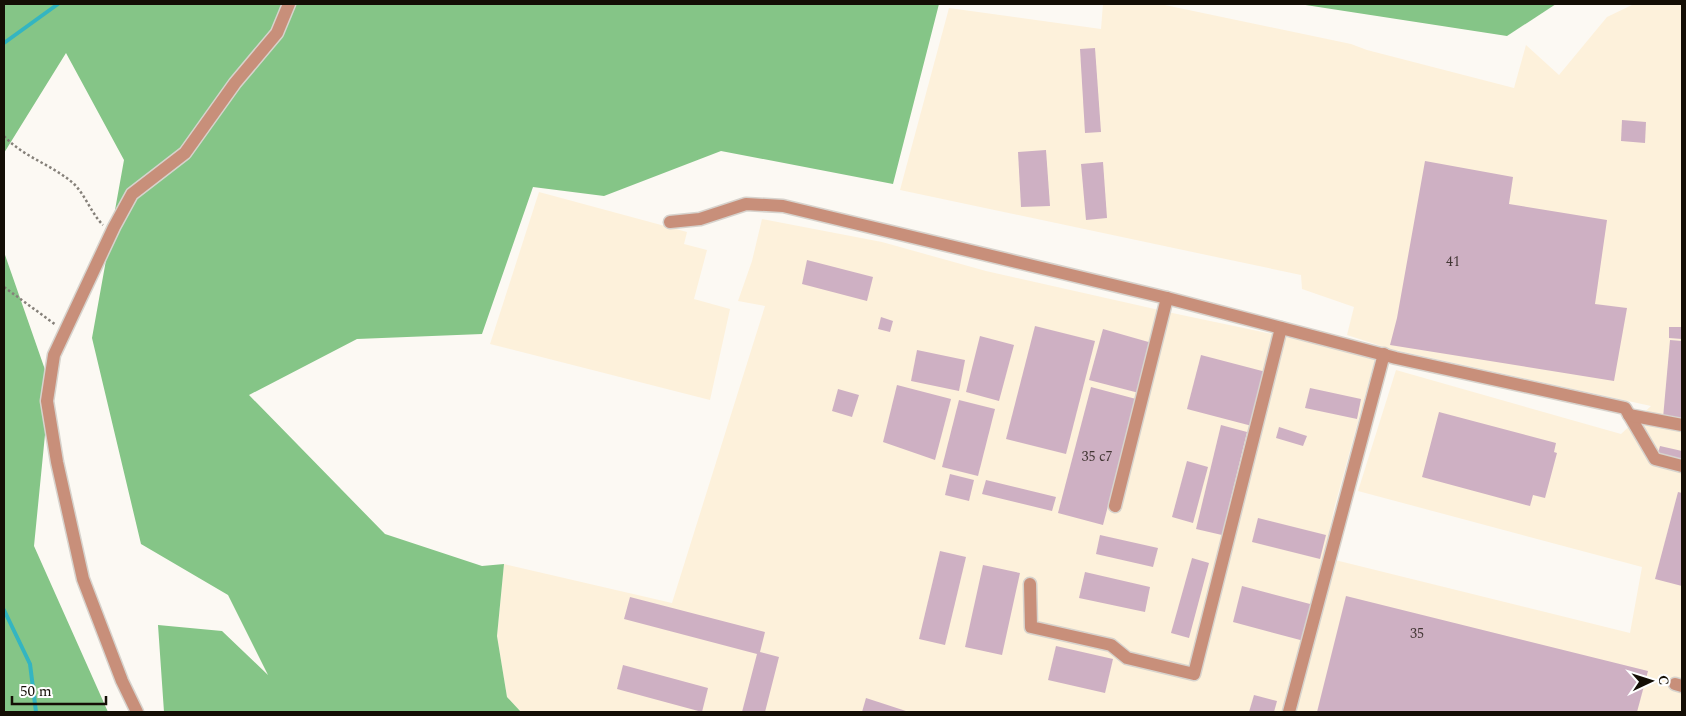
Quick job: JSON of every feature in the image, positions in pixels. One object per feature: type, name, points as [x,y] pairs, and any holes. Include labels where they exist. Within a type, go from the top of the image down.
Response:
[{"type":"street","points":[[137,712],[122,681],[83,579],[47,401],[54,355],[132,194],[186,153],[235,83],[277,33],[289,4]]},
{"type":"street","points":[[670,222],[700,220],[746,204],[782,206],[1166,298],[1384,354],[1625,408],[1655,459],[1682,466]]},
{"type":"street","points":[[1115,506],[1166,298]]},
{"type":"street","points":[[1030,584],[1031,627],[1111,645],[1127,658],[1194,674],[1281,328]]},
{"type":"street","points":[[1289,712],[1384,354]]},
{"type":"street","points":[[1629,415],[1682,425]]},
{"type":"path","points":[[4,136],[12,145],[73,183],[85,196],[101,222],[112,233]]},
{"type":"path","points":[[4,287],[65,332]]},
{"type":"shaded area","points":[[1103,4],[1160,4],[1351,44],[1367,50],[1514,88],[1526,45],[1559,75],[1607,17],[1634,4],[1682,4],[1682,712],[1293,712],[1335,560],[1630,633],[1642,567],[1358,491],[1396,370],[1621,434],[1651,406],[1390,349],[1347,335],[1354,307],[1302,289],[1301,275],[900,190],[949,8],[1101,29]]},
{"type":"shaded area","points":[[539,192],[687,232],[684,244],[707,250],[694,299],[730,309],[710,400],[490,344]]},
{"type":"shaded area","points":[[762,219],[882,242],[986,271],[1376,356],[1334,509],[1315,599],[1282,712],[521,712],[507,697],[497,636],[504,564],[672,603],[765,306],[738,301],[752,261]]},
{"type":"green space","points":[[4,4],[939,4],[893,184],[721,151],[604,196],[533,187],[482,334],[357,339],[249,395],[385,534],[482,566],[504,564],[497,636],[507,697],[521,712],[164,712],[158,625],[222,631],[268,675],[228,595],[141,544],[92,338],[124,160],[66,53],[4,153]]},
{"type":"green space","points":[[1299,4],[1556,4],[1507,36]]},
{"type":"green space","points":[[4,252],[50,384],[34,546],[108,712],[4,712]]},
{"type":"building","points":[[1095,48],[1101,132],[1085,133],[1080,49]]},
{"type":"building","points":[[1622,120],[1646,122],[1645,143],[1621,141]]},
{"type":"building","points":[[1046,150],[1050,206],[1021,207],[1018,152]]},
{"type":"building","points":[[1425,161],[1513,177],[1509,204],[1607,220],[1595,304],[1627,308],[1614,381],[1390,345],[1397,318]]},
{"type":"building","points":[[1103,162],[1107,218],[1086,220],[1081,164]]},
{"type":"building","points":[[807,260],[873,277],[867,301],[802,284]]},
{"type":"building","points":[[881,317],[893,321],[890,332],[878,329]]},
{"type":"building","points":[[1035,326],[1095,341],[1066,454],[1006,439]]},
{"type":"building","points":[[1669,327],[1682,327],[1682,339],[1669,338]]},
{"type":"building","points":[[1103,329],[1152,343],[1139,393],[1089,380]]},
{"type":"building","points":[[980,336],[1014,345],[999,401],[966,392]]},
{"type":"building","points":[[1670,340],[1682,341],[1682,420],[1663,418]]},
{"type":"building","points":[[917,350],[965,360],[959,391],[911,381]]},
{"type":"building","points":[[1201,355],[1266,372],[1252,426],[1187,409]]},
{"type":"building","points":[[897,385],[951,399],[935,460],[883,442]]},
{"type":"building","points":[[1091,387],[1136,399],[1103,525],[1058,513]]},
{"type":"building","points":[[1310,388],[1361,399],[1357,419],[1305,408]]},
{"type":"building","points":[[838,389],[859,395],[852,417],[832,411]]},
{"type":"building","points":[[959,400],[995,409],[978,476],[942,467]]},
{"type":"building","points":[[1439,412],[1556,443],[1554,452],[1557,453],[1545,498],[1533,495],[1530,506],[1422,477]]},
{"type":"building","points":[[1221,425],[1247,432],[1222,535],[1196,529]]},
{"type":"building","points":[[1279,427],[1307,436],[1303,446],[1276,438]]},
{"type":"building","points":[[1660,446],[1682,451],[1682,462],[1657,457]]},
{"type":"building","points":[[1187,461],[1208,467],[1193,523],[1172,517]]},
{"type":"building","points":[[950,474],[974,480],[969,501],[945,495]]},
{"type":"building","points":[[986,480],[1056,497],[1052,511],[982,494]]},
{"type":"building","points":[[1678,492],[1682,493],[1682,586],[1655,579]]},
{"type":"building","points":[[1258,518],[1326,535],[1320,559],[1252,542]]},
{"type":"building","points":[[1100,535],[1158,548],[1153,567],[1096,554]]},
{"type":"building","points":[[940,551],[966,557],[945,645],[919,639]]},
{"type":"building","points":[[1192,558],[1209,563],[1189,638],[1171,633]]},
{"type":"building","points":[[983,565],[1020,573],[1002,655],[965,647]]},
{"type":"building","points":[[1085,572],[1150,587],[1145,612],[1079,598]]},
{"type":"building","points":[[1242,586],[1314,605],[1304,641],[1233,622]]},
{"type":"building","points":[[1346,596],[1648,671],[1637,712],[1317,712]]},
{"type":"building","points":[[630,597],[765,632],[760,652],[779,657],[765,712],[742,712],[757,654],[624,619]]},
{"type":"building","points":[[1056,646],[1113,659],[1105,693],[1048,680]]},
{"type":"building","points":[[623,665],[708,688],[702,712],[617,689]]},
{"type":"building","points":[[1254,695],[1277,701],[1274,712],[1249,712]]},
{"type":"building","points":[[866,698],[909,712],[862,712]]},
{"type":"waterway","points":[[4,43],[58,4]]},
{"type":"waterway","points":[[4,610],[30,664],[36,712]]}]
